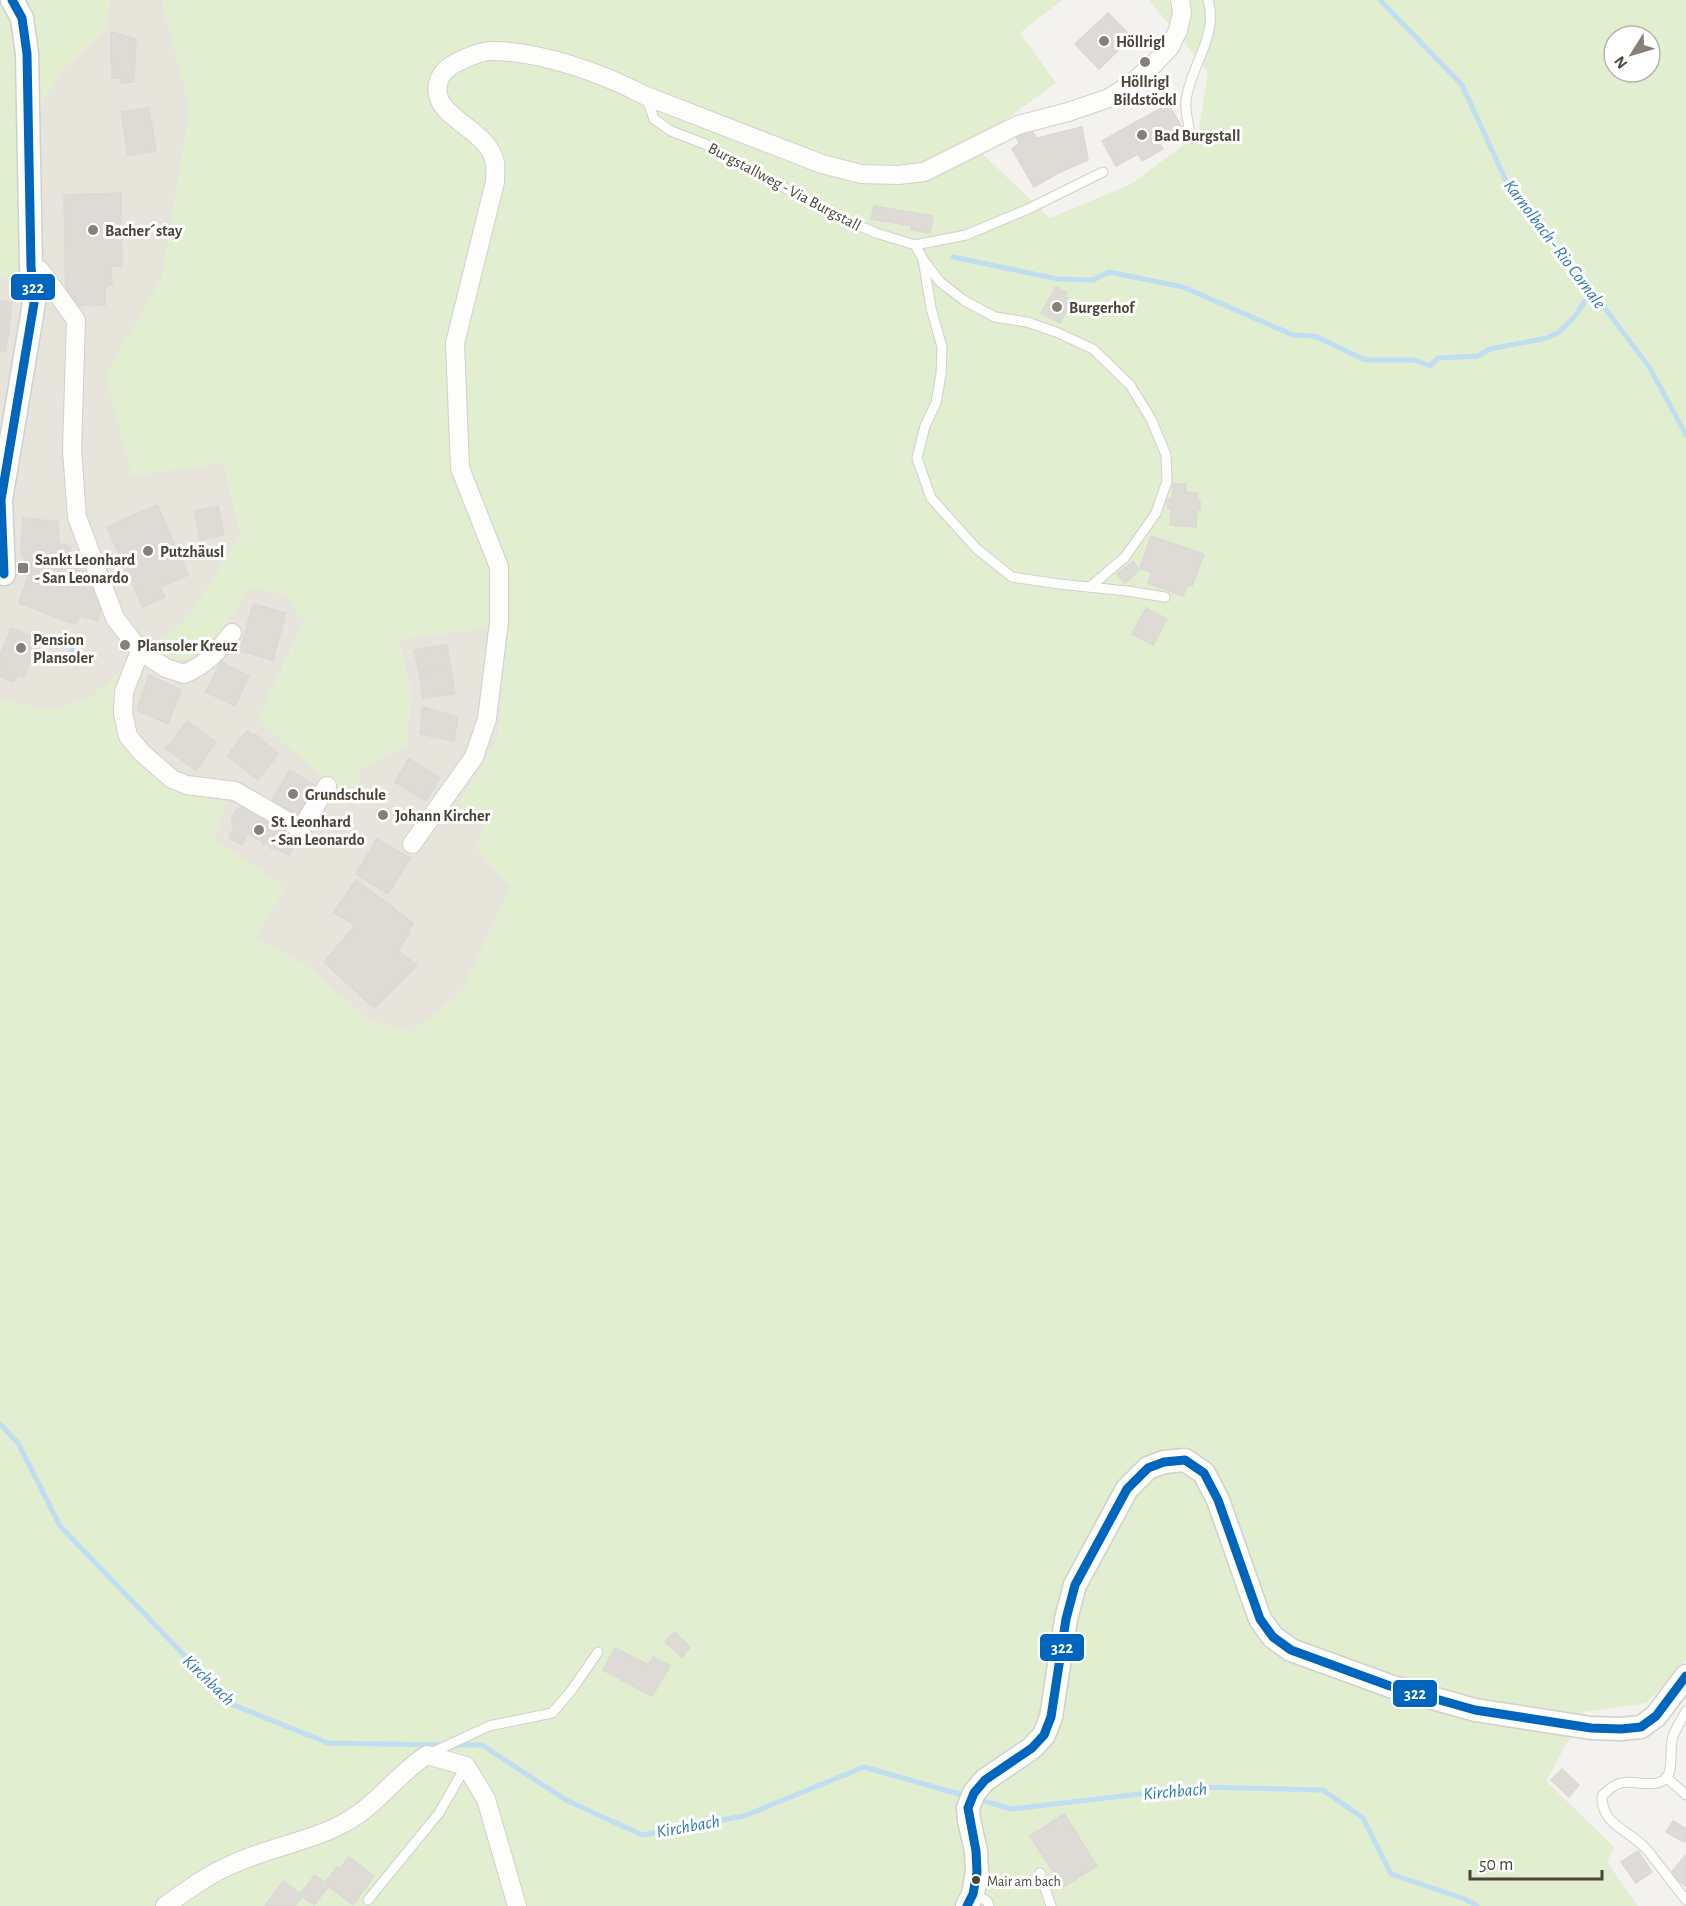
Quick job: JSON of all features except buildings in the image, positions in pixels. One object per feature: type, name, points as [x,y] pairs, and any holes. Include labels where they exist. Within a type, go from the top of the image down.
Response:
[{"type":"street","points":[[2,580],[1,500],[34,303],[31,266],[27,54],[22,18],[12,0]]},
{"type":"street","name":"Burgstallweg - Via Burgstall","points":[[412,844],[474,757],[487,719],[499,622],[499,567],[460,468],[454,343],[495,182],[495,162],[486,144],[450,113],[439,100],[437,89],[440,75],[449,66],[468,56],[491,51],[540,56],[620,83],[646,96],[822,164],[861,174],[924,172],[1018,125],[1109,98],[1128,86],[1151,67],[1170,46],[1178,30],[1182,14],[1180,0]]},
{"type":"street","points":[[31,266],[40,270],[76,320],[72,450],[77,517],[115,618],[140,651],[166,668],[184,674],[200,667],[217,653],[232,633]]},
{"type":"street","points":[[140,651],[124,693],[123,713],[128,736],[142,753],[172,779],[188,785],[235,791],[301,829],[327,786]]},
{"type":"street","points":[[976,1902],[976,1851],[968,1808],[974,1793],[985,1780],[1032,1748],[1044,1735],[1051,1717],[1066,1619],[1075,1585],[1127,1489],[1148,1468],[1164,1462],[1185,1460],[1204,1473],[1218,1500],[1260,1618],[1273,1637],[1292,1650],[1390,1686],[1475,1710],[1591,1728],[1641,1727],[1656,1716],[1686,1678]]},
{"type":"street","points":[[165,1906],[196,1884],[231,1864],[322,1834],[349,1820],[389,1788],[410,1765],[427,1755],[466,1766],[486,1799],[517,1906]]},
{"type":"lane","points":[[1189,129],[1185,103],[1189,85],[1207,39],[1211,18],[1208,0]]},
{"type":"lane","name":"Burgstallweg - Via Burgstall","points":[[646,96],[654,119],[672,130],[705,144],[834,215],[876,233],[915,244]]},
{"type":"lane","points":[[1090,587],[1125,557],[1156,513],[1167,481],[1166,455],[1151,419],[1130,385],[1093,349],[1027,322],[995,317],[965,301],[940,282],[915,244],[966,235],[1028,209],[1103,172]]},
{"type":"lane","points":[[923,259],[931,308],[942,347],[941,374],[936,403],[925,426],[917,458],[931,498],[978,549],[1012,577],[1165,597]]},
{"type":"lane","points":[[427,1755],[489,1726],[552,1713],[571,1691],[598,1652]]},
{"type":"lane","points":[[1686,1711],[1672,1736],[1670,1767],[1663,1781],[1654,1784],[1622,1782],[1611,1787],[1602,1796],[1602,1807],[1611,1821],[1648,1850],[1686,1899]]},
{"type":"lane","points":[[368,1900],[439,1813],[466,1766]]},
{"type":"lane","points":[[1666,1777],[1686,1795]]},
{"type":"lane","points":[[1041,1873],[1051,1906]]},
{"type":"shaded area","points":[[110,0],[162,0],[190,108],[162,279],[106,375],[224,463],[241,534],[184,623],[152,647],[203,655],[251,587],[286,595],[305,622],[258,719],[359,809],[359,770],[406,745],[411,693],[398,639],[509,625],[498,740],[456,809],[484,827],[476,848],[511,888],[462,991],[411,1033],[367,1019],[309,968],[255,937],[285,888],[214,839],[183,793],[135,756],[112,716],[128,665],[90,699],[49,710],[0,700],[0,278],[21,278],[21,140],[61,71],[106,30]]},
{"type":"green space","points":[[0,0],[110,0],[106,30],[61,71],[21,140],[22,278],[0,278]]},
{"type":"green space","points":[[162,0],[1062,0],[1020,33],[1056,83],[972,144],[1050,218],[1131,184],[1198,134],[1208,72],[1149,0],[1686,0],[1686,1660],[1647,1703],[1584,1712],[1546,1781],[1614,1847],[1607,1862],[1638,1906],[0,1906],[0,700],[49,710],[90,699],[129,664],[112,716],[135,756],[183,793],[227,802],[214,839],[286,888],[255,937],[309,968],[367,1019],[411,1033],[462,991],[511,888],[476,848],[484,827],[456,809],[498,740],[509,625],[398,639],[411,693],[406,745],[359,770],[360,810],[258,719],[305,623],[286,595],[251,587],[203,655],[174,662],[151,646],[184,623],[241,534],[224,463],[132,476],[105,375],[162,279],[190,108]]},
{"type":"water","points":[[72,642],[83,645],[77,667],[66,664]]},
{"type":"waterway","name":"Karnolbach - Rio Cornale","points":[[1380,0],[1462,85],[1508,185],[1650,368],[1686,435]]},
{"type":"waterway","points":[[953,257],[1058,279],[1093,280],[1109,272],[1183,287],[1293,335],[1314,336],[1366,360],[1415,360],[1430,366],[1438,358],[1478,356],[1490,349],[1547,338],[1559,332],[1575,316],[1592,291]]},
{"type":"waterway","name":"Kirchbach","points":[[0,1424],[18,1443],[60,1526],[231,1704],[328,1743],[444,1745]]},
{"type":"waterway","name":"Kirchbach","points":[[453,1745],[482,1745],[566,1800],[642,1835],[744,1816],[864,1767],[966,1796]]},
{"type":"waterway","name":"Kirchbach","points":[[977,1799],[1012,1809],[1199,1787],[1323,1790],[1363,1818],[1391,1874],[1465,1899],[1477,1906]]},
{"type":"transit line","name":"322","points":[[4,574],[1,500],[34,303],[31,266],[27,54],[22,18],[12,0]]},
{"type":"transit line","name":"322","points":[[967,1906],[973,1894],[977,1872],[976,1851],[968,1808],[974,1793],[985,1780],[1032,1748],[1044,1735],[1051,1717],[1066,1619],[1075,1585],[1127,1489],[1148,1468],[1164,1462],[1185,1460],[1204,1473],[1218,1500],[1260,1619],[1273,1637],[1291,1650],[1390,1686],[1475,1710],[1591,1728],[1641,1727],[1656,1716],[1686,1676]]},
{"type":"place","name":"Höllrigl","points":[[1104,41]]},
{"type":"place","name":"Höllrigl Bildstöckl","points":[[1145,62]]},
{"type":"place","name":"Bad Burgstall","points":[[1142,135]]},
{"type":"place","name":"Bacher´stay","points":[[93,230]]},
{"type":"place","name":"Burgerhof","points":[[1057,307]]},
{"type":"place","name":"Putzhäusl","points":[[148,551]]},
{"type":"place","name":"Sankt Leonhard - San Leonardo","points":[[23,568]]},
{"type":"place","name":"Plansoler Kreuz","points":[[125,645]]},
{"type":"place","name":"Pension Plansoler","points":[[21,648]]},
{"type":"place","name":"Grundschule","points":[[293,794]]},
{"type":"place","name":"Johann Kircher","points":[[383,815]]},
{"type":"place","name":"St. Leonhard - San Leonardo","points":[[259,830]]},
{"type":"place","name":"Mair am bach","points":[[976,1880]]}]
